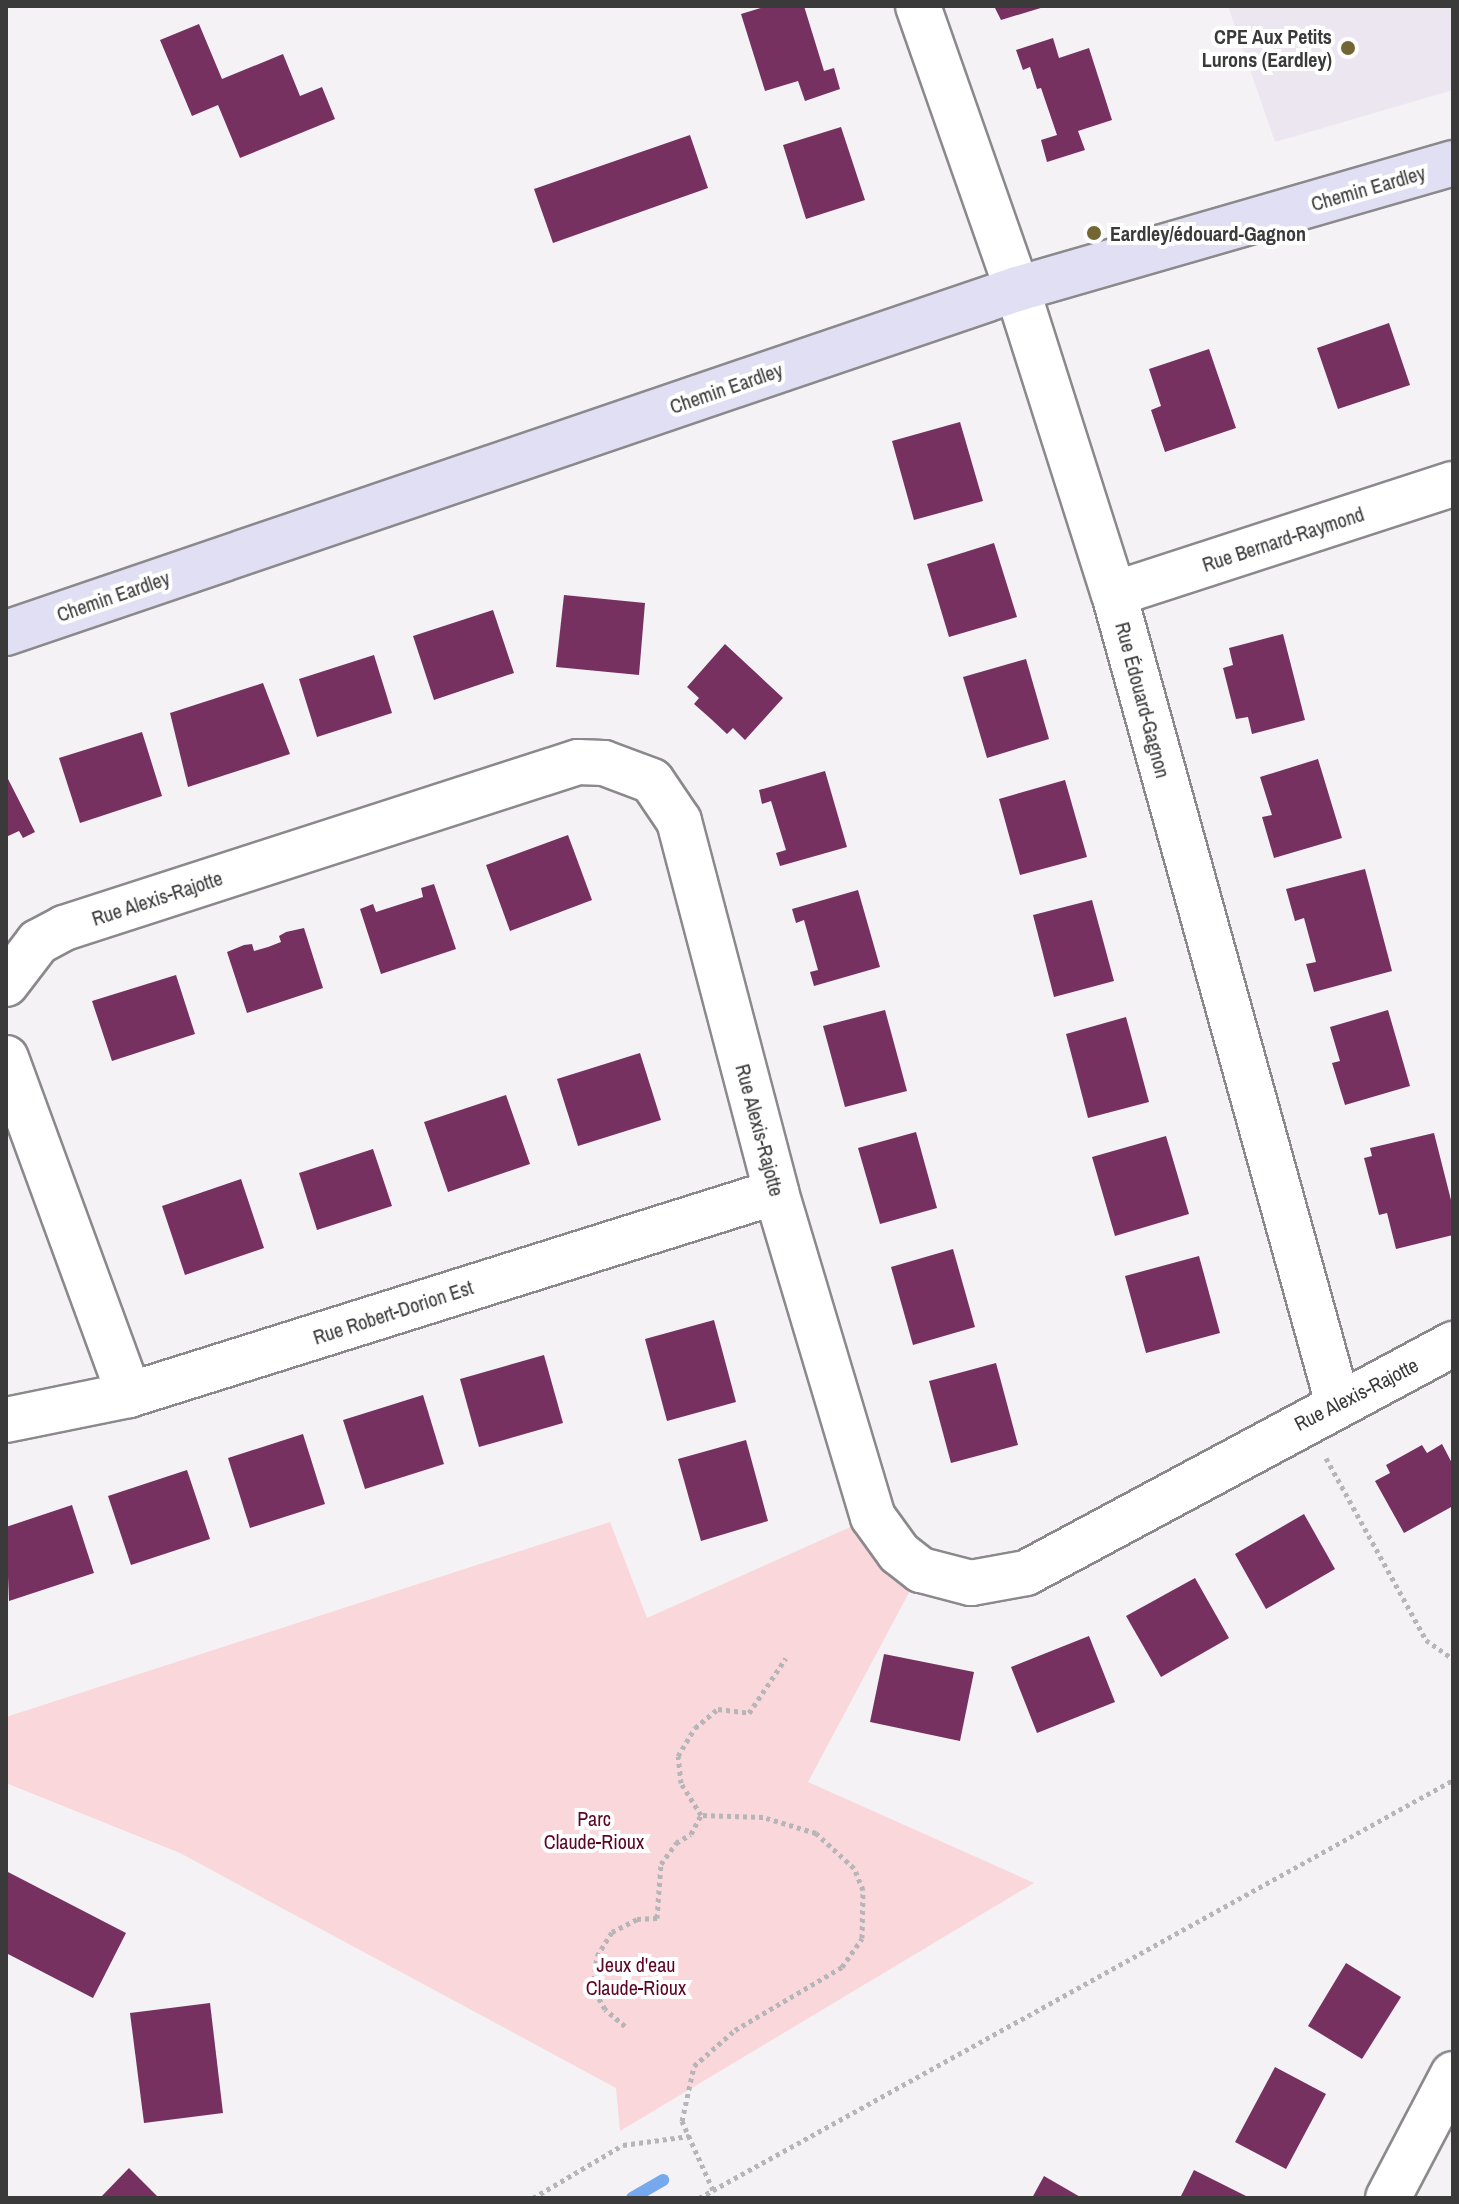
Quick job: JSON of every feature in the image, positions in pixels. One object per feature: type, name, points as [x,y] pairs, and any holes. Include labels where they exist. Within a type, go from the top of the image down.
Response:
[{"type":"main road","name":"Chemin Eardley","points":[[6,633],[1017,289],[1453,163]]},
{"type":"street","name":"Rue Édouard-Gagnon","points":[[918,6],[1017,289],[1114,594],[1338,1404]]},
{"type":"street","name":"Rue Bernard-Raymond","points":[[1114,594],[1453,484]]},
{"type":"street","name":"Rue Alexis-Rajotte","points":[[6,984],[38,942],[64,928],[578,762],[617,766],[652,781],[679,821],[776,1192],[873,1517],[899,1553],[944,1580],[985,1582],[1026,1573],[1453,1344]]},
{"type":"street","points":[[6,1058],[129,1395]]},
{"type":"street","name":"Rue Robert-Dorion Est","points":[[6,1420],[129,1395],[776,1192]]},
{"type":"street","points":[[1388,2198],[1453,2074]]},
{"type":"path","points":[[1319,1447],[1426,1640],[1453,1659]]},
{"type":"path","points":[[701,1815],[681,1783],[678,1756],[695,1728],[718,1709],[749,1713],[786,1658]]},
{"type":"path","points":[[699,2198],[1453,1780]]},
{"type":"path","points":[[625,2026],[605,2009],[593,1988],[597,1956],[612,1932],[637,1919],[657,1918],[661,1864],[676,1843],[691,1834],[701,1815]]},
{"type":"path","points":[[701,1815],[763,1817],[816,1833],[854,1868],[863,1890],[864,1915],[862,1938],[842,1967],[735,2030],[694,2066],[682,2121],[713,2190]]},
{"type":"path","points":[[533,2198],[623,2145],[689,2136]]},
{"type":"shaded area","name":"CPE Aux Petits Lurons (Eardley)","points":[[1228,6],[1453,6],[1453,90],[1275,142]]},
{"type":"green space","name":"Parc Claude-Rioux","points":[[873,1517],[921,1570],[808,1782],[1034,1883],[620,2131],[616,2088],[180,1853],[6,1783],[6,1717],[610,1522],[647,1618]]},
{"type":"building","points":[[767,6],[804,6],[824,71],[834,68],[840,89],[805,101],[798,81],[765,91],[741,14]]},
{"type":"building","points":[[994,6],[1044,6],[1044,7],[1001,20]]},
{"type":"building","points":[[199,24],[222,79],[283,54],[300,96],[322,87],[335,119],[240,158],[218,105],[192,116],[160,40]]},
{"type":"building","points":[[1053,38],[1059,58],[1089,48],[1112,120],[1078,131],[1085,150],[1047,162],[1041,140],[1057,135],[1041,88],[1037,89],[1030,67],[1023,70],[1016,50]]},
{"type":"building","points":[[841,127],[865,200],[806,219],[783,145]]},
{"type":"building","points":[[690,135],[708,188],[553,243],[534,189]]},
{"type":"building","points":[[1389,323],[1410,385],[1338,409],[1317,348]]},
{"type":"building","points":[[1209,349],[1236,428],[1165,452],[1151,410],[1161,406],[1149,369]]},
{"type":"building","points":[[960,422],[983,501],[914,520],[892,441]]},
{"type":"building","points":[[994,543],[1017,617],[949,637],[927,564]]},
{"type":"building","points":[[564,595],[645,603],[639,675],[556,667]]},
{"type":"building","points":[[493,610],[514,673],[434,700],[413,636]]},
{"type":"building","points":[[1283,634],[1305,720],[1252,734],[1248,717],[1236,719],[1223,668],[1233,665],[1229,648]]},
{"type":"building","points":[[725,644],[783,698],[745,740],[733,728],[727,734],[694,704],[699,698],[687,687]]},
{"type":"building","points":[[374,655],[392,713],[317,737],[299,679]]},
{"type":"building","points":[[1026,659],[1049,739],[987,758],[963,677]]},
{"type":"building","points":[[263,683],[290,754],[188,787],[170,713]]},
{"type":"building","points":[[142,732],[162,796],[80,823],[59,758]]},
{"type":"building","points":[[1318,759],[1342,838],[1274,858],[1262,817],[1272,815],[1260,777]]},
{"type":"building","points":[[825,771],[847,847],[780,866],[776,853],[786,850],[771,801],[762,804],[759,790]]},
{"type":"building","points":[[6,775],[35,832],[23,838],[19,831],[6,837]]},
{"type":"building","points":[[1065,780],[1087,857],[1020,875],[999,799]]},
{"type":"building","points":[[568,835],[592,900],[510,931],[486,865]]},
{"type":"building","points":[[1365,869],[1392,971],[1314,992],[1306,964],[1316,962],[1304,918],[1295,921],[1286,889]]},
{"type":"building","points":[[434,884],[456,949],[381,974],[360,909],[373,904],[376,912],[423,897],[421,888]]},
{"type":"building","points":[[858,890],[880,967],[814,986],[810,972],[818,970],[804,920],[796,923],[792,909]]},
{"type":"building","points":[[1092,900],[1114,981],[1054,997],[1033,915]]},
{"type":"building","points":[[304,928],[323,988],[247,1013],[227,952],[252,944],[254,951],[268,947],[281,942],[279,936],[286,932]]},
{"type":"building","points":[[176,975],[195,1034],[112,1061],[92,1001]]},
{"type":"building","points":[[885,1010],[907,1091],[845,1107],[823,1026]]},
{"type":"building","points":[[1388,1010],[1410,1086],[1345,1105],[1332,1063],[1340,1061],[1330,1027]]},
{"type":"building","points":[[1126,1017],[1149,1102],[1088,1118],[1066,1034]]},
{"type":"building","points":[[640,1053],[661,1120],[578,1146],[557,1079]]},
{"type":"building","points":[[506,1095],[530,1164],[448,1192],[424,1122]]},
{"type":"building","points":[[916,1132],[937,1208],[880,1224],[858,1148]]},
{"type":"building","points":[[1434,1133],[1453,1208],[1453,1235],[1396,1249],[1387,1213],[1379,1215],[1364,1158],[1372,1156],[1370,1148]]},
{"type":"building","points":[[1166,1136],[1189,1214],[1115,1236],[1092,1157]]},
{"type":"building","points":[[373,1149],[392,1206],[317,1230],[299,1173]]},
{"type":"building","points":[[241,1179],[264,1248],[185,1275],[162,1206]]},
{"type":"building","points":[[953,1249],[975,1327],[913,1345],[891,1267]]},
{"type":"building","points":[[1199,1256],[1220,1333],[1146,1353],[1125,1276]]},
{"type":"building","points":[[714,1320],[736,1402],[667,1421],[645,1339]]},
{"type":"building","points":[[544,1355],[563,1423],[479,1447],[460,1379]]},
{"type":"building","points":[[996,1363],[1018,1445],[951,1463],[929,1381]]},
{"type":"building","points":[[423,1395],[444,1464],[365,1489],[343,1420]]},
{"type":"building","points":[[303,1434],[325,1504],[250,1528],[228,1458]]},
{"type":"building","points":[[746,1440],[768,1521],[701,1541],[678,1459]]},
{"type":"building","points":[[1442,1444],[1453,1465],[1453,1506],[1404,1533],[1375,1481],[1390,1473],[1386,1465],[1422,1445],[1427,1453]]},
{"type":"building","points":[[187,1470],[210,1539],[131,1565],[108,1496]]},
{"type":"building","points":[[72,1505],[94,1573],[9,1601],[6,1527]]},
{"type":"building","points":[[1304,1514],[1335,1569],[1266,1609],[1235,1554]]},
{"type":"building","points":[[1195,1578],[1229,1638],[1161,1677],[1126,1616]]},
{"type":"building","points":[[1089,1636],[1115,1702],[1037,1733],[1011,1667]]},
{"type":"building","points":[[884,1654],[974,1672],[960,1741],[870,1722]]},
{"type":"building","points":[[6,1871],[126,1933],[93,1998],[6,1953]]},
{"type":"building","points":[[1346,1963],[1401,1997],[1362,2059],[1308,2026]]},
{"type":"building","points":[[210,2003],[223,2113],[144,2123],[130,2013]]},
{"type":"building","points":[[1275,2067],[1326,2094],[1286,2169],[1235,2142]]},
{"type":"building","points":[[129,2168],[159,2198],[100,2198]]},
{"type":"building","points":[[1194,2170],[1250,2198],[1180,2198]]},
{"type":"building","points":[[1044,2176],[1082,2198],[1032,2198]]},
{"type":"waterway","points":[[632,2198],[663,2180]]},
{"type":"place","name":"CPE Aux Petits Lurons (Eardley)","points":[[1348,48]]},
{"type":"place","name":"Eardley/édouard-Gagnon","points":[[1094,233]]},
{"type":"park label","name":"Jeux d'eau Claude-Rioux","points":[[636,1976]]}]
